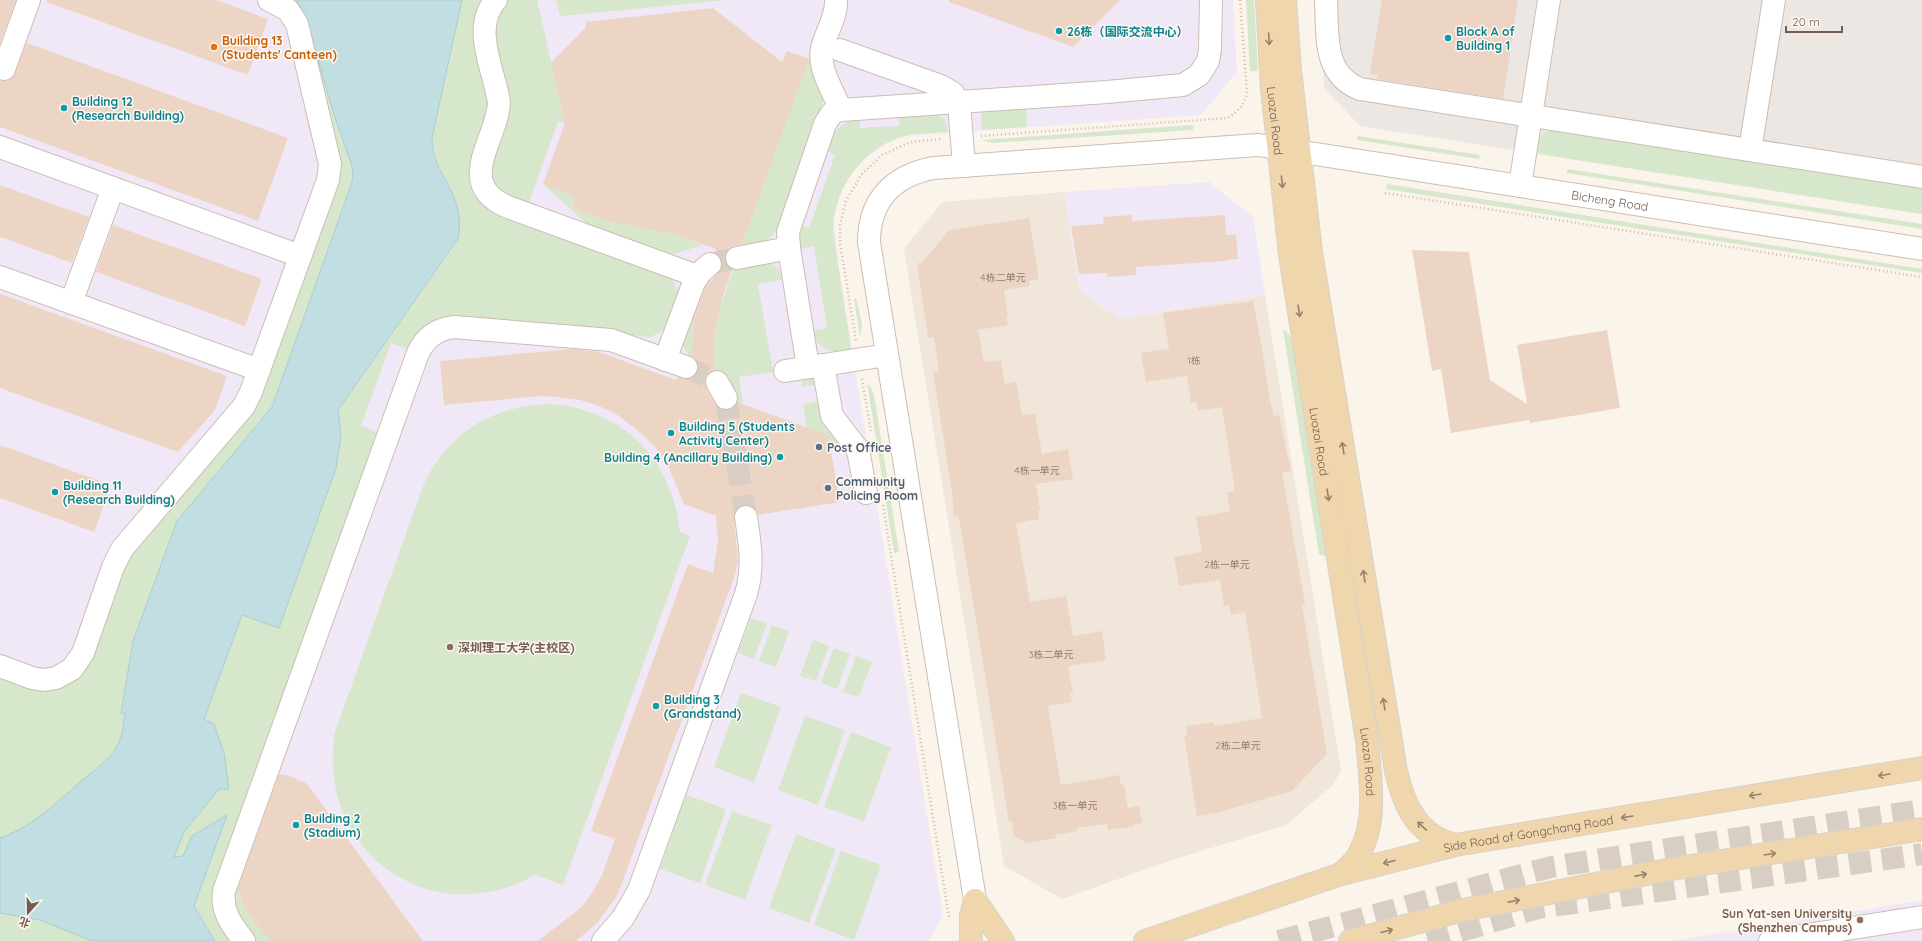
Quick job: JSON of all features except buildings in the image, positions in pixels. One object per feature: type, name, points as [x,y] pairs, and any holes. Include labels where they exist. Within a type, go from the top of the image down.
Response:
[{"type":"main road","name":"Luozai Road","points":[[1267,0],[1272,89],[1288,149],[1312,259],[1396,771],[1401,792],[1408,810],[1416,820],[1432,834],[1442,841],[1455,845]]},
{"type":"main road","name":"Luozai Road","points":[[1285,0],[1290,70],[1288,149],[1290,255],[1367,741],[1370,799],[1367,836],[1359,855],[1341,874]]},
{"type":"main road","name":"Side Road of Gongchang Road","points":[[1145,941],[1341,874],[1455,845],[1922,768]]},
{"type":"main road","points":[[1350,941],[1463,910],[1656,872],[1922,829]]},
{"type":"main road","points":[[971,941],[971,916],[975,900]]},
{"type":"main road","points":[[975,900],[1003,941]]},
{"type":"street","points":[[4,69],[29,0]]},
{"type":"street","points":[[0,666],[32,678],[50,680],[68,673],[76,664],[82,653],[113,567],[122,549],[244,406],[328,180],[330,164],[297,24],[288,10],[269,0]]},
{"type":"street","points":[[496,0],[487,13],[484,26],[499,102],[498,114],[481,164],[481,177],[488,193],[497,202],[508,207],[704,270],[665,360]]},
{"type":"street","points":[[836,0],[836,9],[822,48],[821,57],[824,71],[841,110]]},
{"type":"street","points":[[866,493],[859,455],[856,447],[832,416],[816,366],[789,248],[789,227],[826,124],[832,113],[841,110],[1183,85],[1199,75],[1208,61],[1210,49],[1211,0]]},
{"type":"street","points":[[1326,0],[1329,46],[1334,69],[1350,85],[1360,88],[1922,177]]},
{"type":"street","points":[[1520,186],[1549,0]]},
{"type":"street","points":[[1750,150],[1774,0]]},
{"type":"street","points":[[840,50],[942,86],[953,93],[958,102],[964,166]]},
{"type":"street","name":"Bicheng Road","points":[[975,900],[869,242],[870,225],[874,210],[889,189],[909,174],[933,168],[1258,144],[1922,249]]},
{"type":"street","points":[[0,147],[300,256]]},
{"type":"street","points":[[71,302],[113,188]]},
{"type":"street","points":[[737,258],[789,248]]},
{"type":"street","points":[[0,277],[258,370]]},
{"type":"street","points":[[244,941],[226,914],[222,902],[224,891],[418,353],[423,344],[434,333],[454,327],[611,340],[686,367]]},
{"type":"street","points":[[784,371],[887,355]]},
{"type":"street","points":[[603,941],[623,918],[638,890],[746,594],[751,574],[752,560],[746,517]]},
{"type":"street","points":[[1770,941],[1922,917]]},
{"type":"path","points":[[978,136],[1227,118],[1240,109],[1247,93],[1240,0]]},
{"type":"path","points":[[1385,193],[1922,277]]},
{"type":"path","points":[[890,553],[947,906]]},
{"type":"shaded area","name":"深圳理工大学(主校区)","points":[[0,0],[1233,0],[1237,72],[1201,115],[905,136],[886,144],[867,157],[852,172],[840,193],[834,219],[838,264],[943,915],[929,941],[0,941]]},
{"type":"shaded area","points":[[1318,0],[1922,0],[1922,214],[1360,126],[1324,88]]},
{"type":"shaded area","points":[[1209,182],[1253,217],[1265,295],[1119,319],[1080,291],[1064,192]]},
{"type":"shaded area","points":[[1064,192],[1080,291],[1119,319],[1265,295],[1341,771],[1332,786],[1286,825],[1172,860],[1062,899],[1004,866],[904,249],[942,202]]},
{"type":"shaded area","name":"Sun Yat-sen University (Shenzhen Campus)","points":[[1922,900],[1922,941],[1673,941]]},
{"type":"green space","points":[[283,0],[296,0],[306,17],[333,112],[351,163],[353,172],[352,182],[272,407],[177,521],[133,641],[121,712],[125,713],[122,735],[119,742],[111,755],[102,764],[45,812],[24,827],[0,838],[0,672],[58,683],[121,567],[242,425],[333,182]]},
{"type":"green space","points":[[462,0],[488,0],[493,98],[477,184],[671,277],[679,293],[667,328],[651,337],[455,321],[413,351],[391,343],[361,426],[383,434],[218,889],[236,941],[215,941],[194,906],[227,815],[192,836],[183,856],[174,858],[184,832],[219,789],[229,789],[204,719],[293,473],[457,242],[460,225],[459,210],[436,158],[433,143],[433,127]]},
{"type":"green space","points":[[504,0],[537,0],[565,123],[558,122],[527,208],[496,194],[488,159],[489,34]]},
{"type":"green space","points":[[556,0],[728,0],[560,16]]},
{"type":"green space","points":[[1246,0],[1254,0],[1258,71],[1250,71]]},
{"type":"green space","points":[[824,16],[824,99],[776,231],[765,243],[739,251]]},
{"type":"green space","points":[[1026,107],[1027,127],[982,130],[981,112],[985,110]]},
{"type":"green space","points":[[933,114],[940,116],[946,122],[947,132],[909,135],[889,142],[875,150],[863,160],[845,185],[835,215],[833,231],[851,348],[838,352],[827,350],[818,343],[812,331],[827,328],[814,246],[799,249],[799,225],[809,228],[835,155],[826,151],[829,144],[838,129],[852,120],[859,118],[860,128],[899,126],[899,116]]},
{"type":"green space","points":[[1193,125],[1193,130],[992,143],[982,140]]},
{"type":"green space","points":[[1552,129],[1922,185],[1922,214],[1539,154],[1537,142],[1541,136]]},
{"type":"green space","points":[[1358,136],[1480,155],[1479,159],[1357,140]]},
{"type":"green space","points":[[1567,169],[1922,224],[1922,229],[1567,173]]},
{"type":"green space","points":[[543,184],[575,196],[572,208],[608,221],[677,235],[703,245],[663,257],[598,234]]},
{"type":"green space","points":[[1387,184],[1922,269],[1922,273],[1386,189]]},
{"type":"green space","points":[[771,262],[778,269],[784,279],[758,284],[773,372],[739,377],[743,404],[732,400],[715,373],[714,351],[718,313],[735,264]]},
{"type":"green space","points":[[700,294],[693,325],[691,359],[684,348],[682,339]]},
{"type":"green space","points":[[856,298],[862,324],[860,337],[854,299]]},
{"type":"green space","points":[[1283,329],[1288,333],[1294,343],[1326,555],[1324,556],[1319,554]]},
{"type":"green space","points":[[812,377],[816,378],[820,384],[801,387],[803,380]]},
{"type":"green space","points":[[867,382],[874,395],[899,552],[894,553]]},
{"type":"green space","points":[[823,400],[845,443],[830,445],[828,435],[807,428],[803,404]]},
{"type":"green space","points":[[552,404],[578,409],[602,417],[622,428],[640,443],[655,461],[667,482],[675,506],[680,532],[690,536],[563,885],[535,875],[495,891],[457,894],[420,887],[388,870],[362,845],[343,812],[334,774],[335,732],[423,486],[433,467],[445,451],[459,437],[475,425],[492,416],[510,410]]},
{"type":"green space","points":[[751,618],[767,623],[754,659],[738,653]]},
{"type":"green space","points":[[772,625],[789,631],[776,667],[759,661]]},
{"type":"green space","points":[[813,640],[829,646],[816,681],[800,676]]},
{"type":"green space","points":[[834,648],[850,654],[837,689],[821,683]]},
{"type":"green space","points":[[856,656],[872,662],[859,697],[843,692]]},
{"type":"green space","points":[[741,693],[781,707],[754,782],[714,767]]},
{"type":"green space","points":[[805,716],[845,730],[818,805],[778,790]]},
{"type":"green space","points":[[851,732],[891,747],[864,821],[824,807]]},
{"type":"green space","points":[[686,795],[726,809],[700,883],[660,869]]},
{"type":"green space","points":[[732,811],[772,825],[745,900],[705,885]]},
{"type":"green space","points":[[796,834],[836,849],[809,923],[769,908]]},
{"type":"green space","points":[[841,851],[881,865],[854,940],[814,925]]},
{"type":"green space","points":[[240,863],[238,884],[242,901],[270,941],[251,941],[230,911]]},
{"type":"green space","points":[[0,913],[40,920],[92,941],[0,941]]},
{"type":"water","points":[[296,0],[462,0],[432,138],[433,152],[437,164],[454,197],[458,209],[458,239],[338,410],[341,436],[336,468],[279,628],[242,615],[204,719],[214,724],[224,753],[229,789],[219,789],[184,832],[174,857],[183,856],[192,836],[227,815],[194,906],[215,941],[92,941],[40,920],[0,913],[0,838],[24,827],[45,812],[102,764],[111,755],[119,742],[122,735],[125,714],[121,713],[133,641],[177,521],[272,407],[352,182],[353,172],[351,163],[333,112],[306,17]]},
{"type":"tunnel","points":[[710,264],[737,258]]},
{"type":"tunnel","points":[[686,367],[717,382]]},
{"type":"tunnel","points":[[726,398],[746,517]]},
{"type":"tunnel","points":[[1279,941],[1551,867],[1922,810]]},
{"type":"tunnel","points":[[1428,941],[1538,908],[1922,854]]},
{"type":"place","name":"26栋（国际交流中心）","points":[[1059,31]]},
{"type":"place","name":"Block A of Building 1","points":[[1448,38]]},
{"type":"place","name":"Building 13 (Students' Canteen)","points":[[214,47]]},
{"type":"place","name":"Building 12 (Research Building)","points":[[64,108]]},
{"type":"place","name":"Building 5 (Students Activity Center)","points":[[671,433]]},
{"type":"place","name":"Post Office","points":[[819,447]]},
{"type":"place","name":"Building 4 (Ancillary Building)","points":[[780,457]]},
{"type":"place","name":"Commiunity Policing Room","points":[[828,488]]},
{"type":"place","name":"Building 11 (Research Building)","points":[[55,492]]},
{"type":"place","name":"深圳理工大学(主校区)","points":[[450,647]]},
{"type":"place","name":"Building 3 (Grandstand)","points":[[656,706]]},
{"type":"place","name":"Building 2 (Stadium)","points":[[296,825]]},
{"type":"place","name":"Sun Yat-sen University (Shenzhen Campus)","points":[[1860,920]]}]
